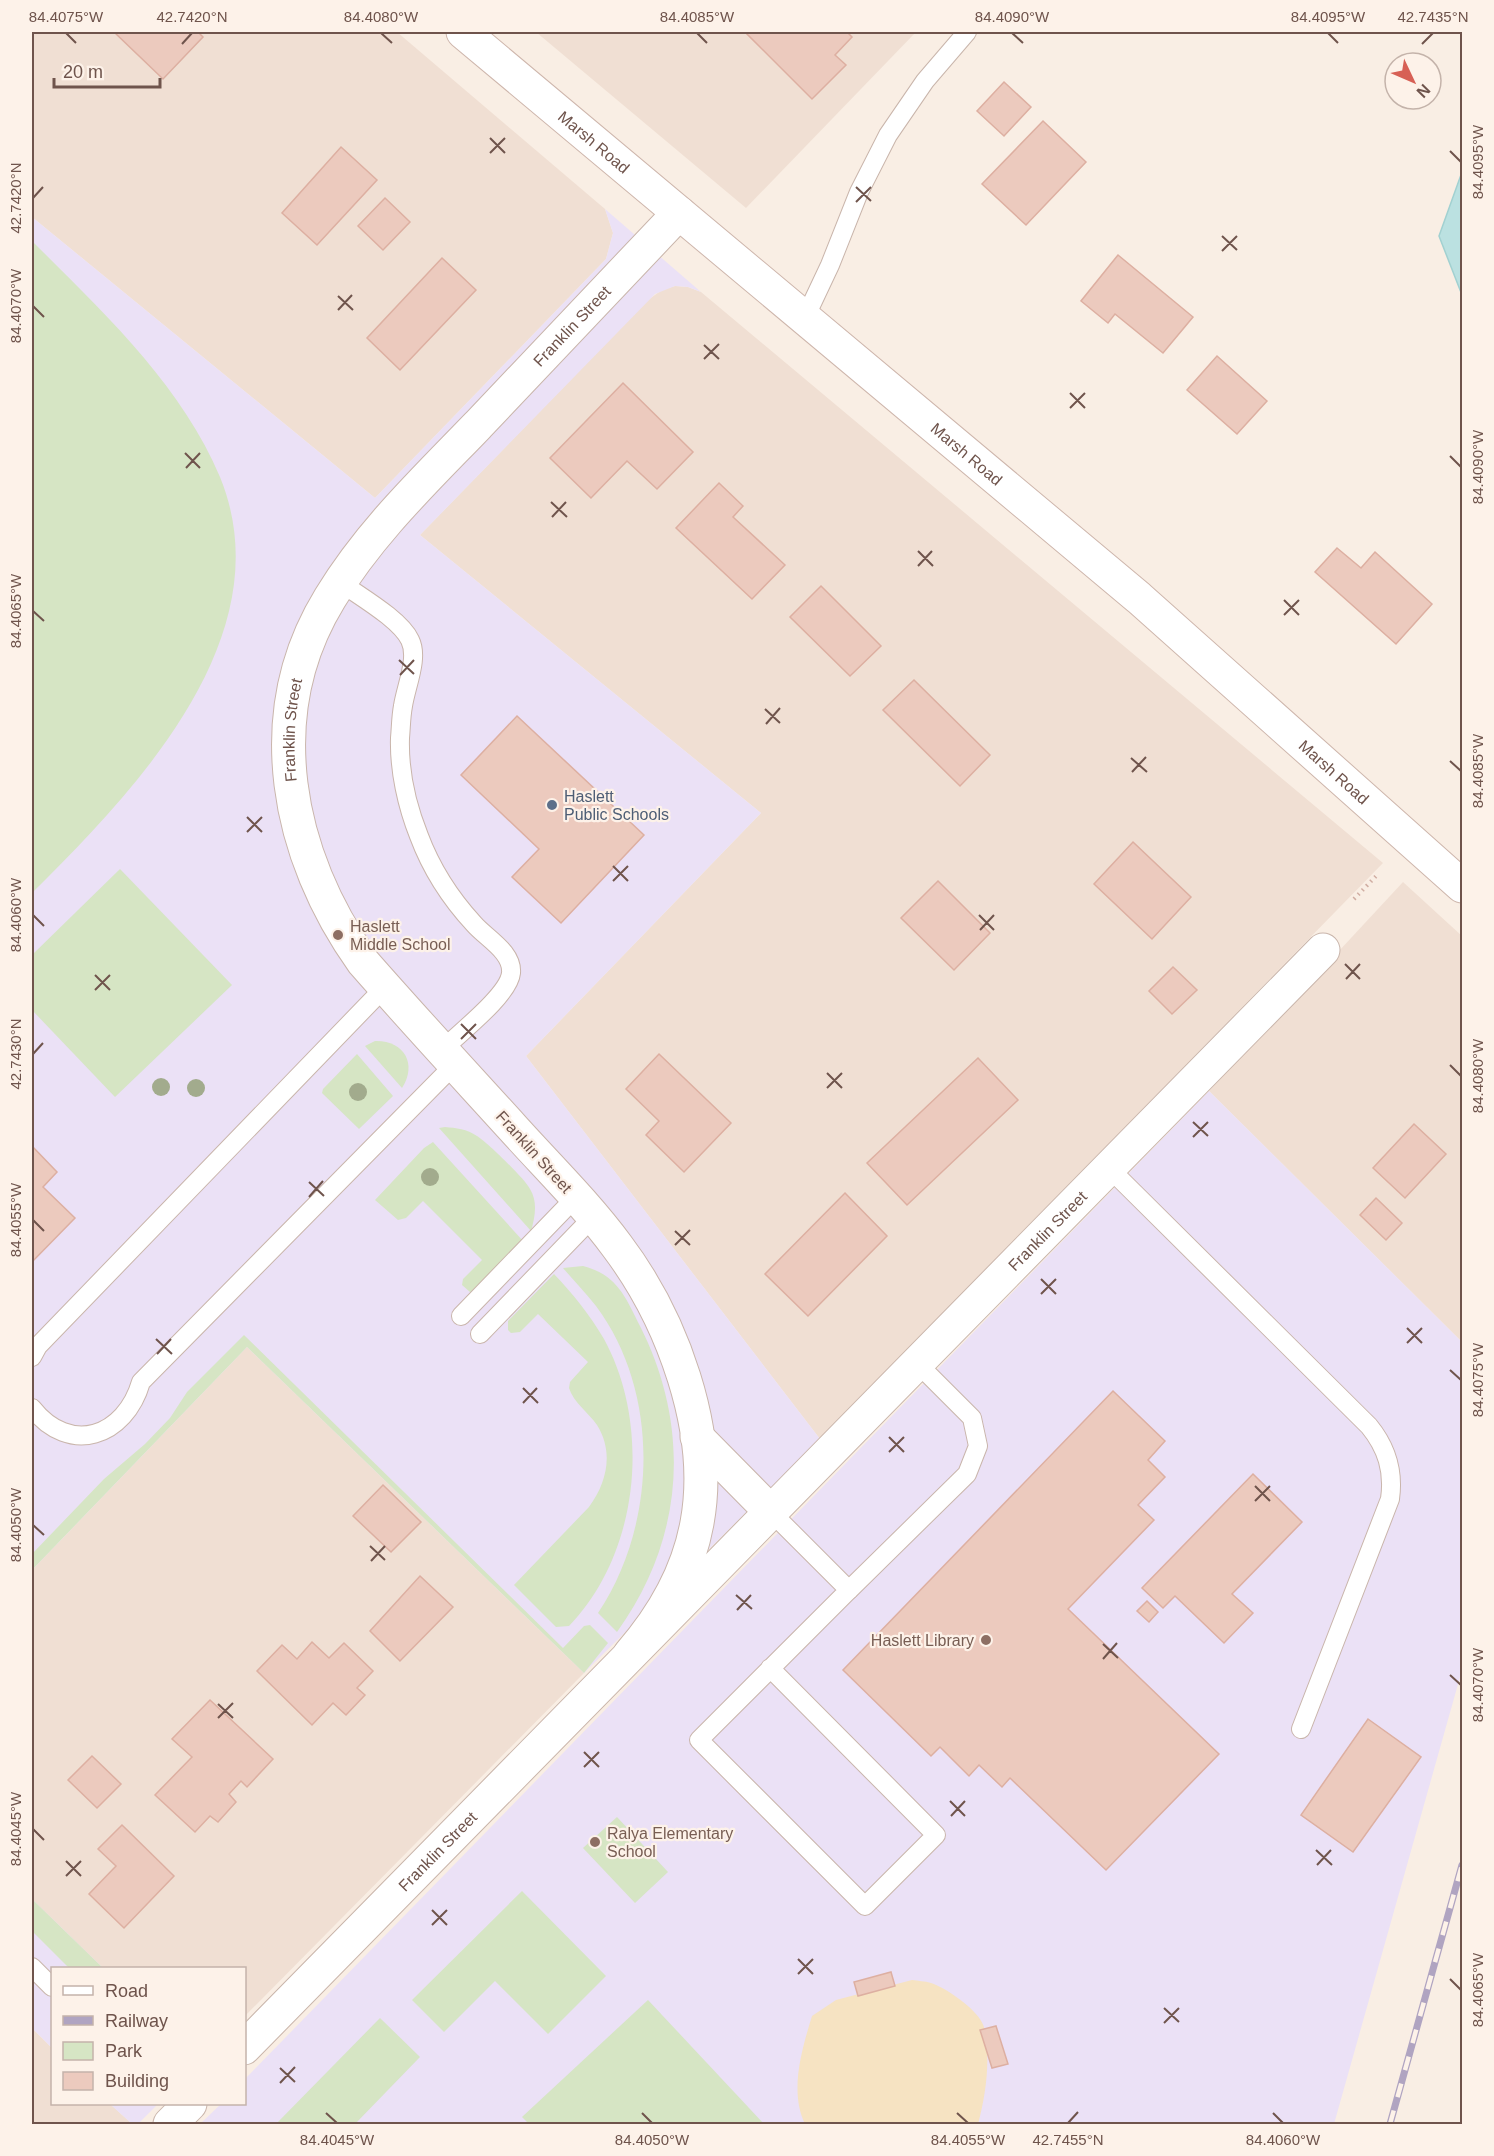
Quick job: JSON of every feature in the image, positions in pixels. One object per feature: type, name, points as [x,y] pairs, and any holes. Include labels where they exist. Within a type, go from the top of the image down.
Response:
[{"type":"street","name":"Marsh Road","points":[[463,32],[1139,598],[1462,886]]},
{"type":"street","name":"Franklin Street","points":[[630,1654],[663,1611],[689,1555],[698,1521],[700,1479],[697,1437],[681,1370],[655,1307],[617,1245],[385,987],[343,935],[314,878],[296,818],[290,779],[289,739],[293,701],[302,662],[314,631],[340,582],[376,532],[679,213]]},
{"type":"street","name":"Franklin Street","points":[[246,2046],[1323,950]]},
{"type":"street","points":[[697,1437],[772,1513]]},
{"type":"lane","points":[[805,318],[830,265],[859,192],[888,135],[925,81],[967,32]]},
{"type":"lane","points":[[32,1408],[42,1421],[61,1433],[80,1436],[111,1428],[135,1401],[141,1382],[448,1057],[504,990],[511,973],[506,956],[474,925],[451,897],[432,867],[408,804],[400,741],[402,709],[413,665],[411,641],[398,625],[340,582]]},
{"type":"lane","points":[[32,1357],[38,1346],[385,987]]},
{"type":"lane","points":[[1109,1168],[1369,1426],[1386,1451],[1392,1483],[1390,1499],[1301,1729]]},
{"type":"lane","points":[[461,1316],[584,1207]]},
{"type":"lane","points":[[480,1334],[584,1207]]},
{"type":"lane","points":[[770,1668],[936,1834],[864,1906],[699,1740],[770,1668],[967,1474],[978,1446],[972,1418],[918,1364]]},
{"type":"lane","points":[[772,1513],[849,1590]]},
{"type":"lane","points":[[32,1966],[51,1986]]},
{"type":"path","points":[[1354,899],[1378,874]]},
{"type":"shaded area","points":[[32,32],[397,32],[605,209],[613,233],[606,259],[375,498],[32,217]]},
{"type":"shaded area","points":[[536,32],[916,32],[746,208]]},
{"type":"shaded area","name":"Haslett Middle School","points":[[605,209],[701,292],[688,287],[675,286],[655,294],[420,535],[761,813],[526,1056],[820,1439],[584,1673],[247,1347],[32,1570],[32,217],[375,498],[606,259],[613,233]]},
{"type":"shaded area","points":[[675,286],[688,287],[701,292],[1383,863],[820,1439],[526,1056],[761,813],[420,535],[648,300],[662,290]]},
{"type":"shaded area","points":[[1403,882],[1462,936],[1462,1342],[1209,1091]]},
{"type":"shaded area","points":[[1209,1091],[1462,1342],[1462,1670],[1334,2124],[200,2124],[220,2105],[246,2105],[246,2078]]},
{"type":"shaded area","points":[[247,1347],[584,1673],[246,2015],[246,1967],[102,1967],[32,1899],[32,1570]]},
{"type":"shaded area","points":[[32,1899],[102,1967],[51,1967],[51,2047],[32,2028]]},
{"type":"shaded area","points":[[32,2028],[51,2047],[51,2105],[111,2105],[132,2124],[32,2124]]},
{"type":"shaded area","points":[[111,2105],[157,2105],[138,2124],[132,2124]]},
{"type":"green space","points":[[32,241],[138,350],[184,411],[204,443],[220,477],[235,536],[232,595],[216,652],[189,707],[153,759],[114,808],[32,893]]},
{"type":"green space","points":[[120,869],[232,985],[115,1097],[32,1010],[32,955]]},
{"type":"green space","points":[[375,1041],[393,1044],[405,1055],[408,1070],[407,1079],[402,1088],[365,1046]]},
{"type":"green space","points":[[357,1054],[393,1096],[359,1129],[322,1093],[323,1089]]},
{"type":"green space","points":[[439,1128],[465,1130],[477,1136],[489,1145],[527,1184],[533,1194],[535,1204],[531,1231]]},
{"type":"green space","points":[[433,1142],[524,1242],[476,1291],[470,1292],[462,1285],[463,1279],[482,1260],[423,1201],[406,1218],[398,1220],[375,1200],[424,1148]]},
{"type":"green space","points":[[583,1266],[595,1270],[612,1281],[619,1288],[635,1315],[657,1365],[668,1404],[673,1444],[673,1483],[667,1521],[656,1559],[639,1596],[617,1632],[598,1613],[618,1578],[632,1540],[640,1500],[644,1459],[641,1418],[632,1378],[617,1341],[596,1306],[563,1268]]},
{"type":"green space","points":[[554,1274],[581,1305],[604,1339],[619,1374],[629,1411],[632,1449],[631,1488],[623,1527],[611,1563],[593,1597],[569,1626],[556,1627],[514,1585],[589,1507],[604,1478],[607,1456],[597,1425],[574,1398],[569,1388],[570,1382],[588,1362],[538,1314],[520,1332],[511,1333],[508,1330],[508,1321]]},
{"type":"green space","points":[[244,1335],[563,1648],[584,1626],[590,1625],[608,1643],[584,1673],[247,1347],[32,1570],[32,1554],[104,1479],[145,1444],[170,1418],[187,1392]]},
{"type":"green space","points":[[617,1817],[668,1872],[635,1903],[583,1848]]},
{"type":"green space","points":[[522,1891],[606,1976],[548,2034],[495,1981],[444,2032],[412,2000]]},
{"type":"green space","points":[[32,1899],[102,1967],[68,1967],[32,1931]]},
{"type":"green space","points":[[648,2000],[764,2124],[529,2124],[522,2117]]},
{"type":"green space","points":[[380,2018],[420,2057],[355,2124],[276,2124]]},
{"type":"sand","points":[[912,1980],[929,1982],[945,1989],[969,2007],[984,2027],[987,2064],[978,2124],[805,2124],[800,2111],[798,2084],[801,2056],[812,2016],[836,2000]]},
{"type":"water","points":[[1462,172],[1462,295],[1439,236]]},
{"type":"building","points":[[114,32],[198,32],[203,37],[163,79]]},
{"type":"building","points":[[750,32],[847,32],[852,37],[835,55],[846,65],[812,99],[747,34]]},
{"type":"building","points":[[1004,82],[1031,107],[1004,136],[977,111]]},
{"type":"building","points":[[1043,121],[1086,162],[1026,225],[982,184]]},
{"type":"building","points":[[341,147],[377,180],[317,245],[282,213]]},
{"type":"building","points":[[385,198],[410,222],[383,250],[358,226]]},
{"type":"building","points":[[1118,255],[1193,317],[1163,353],[1115,314],[1108,323],[1081,301]]},
{"type":"building","points":[[442,258],[476,290],[400,370],[367,338]]},
{"type":"building","points":[[1217,356],[1267,401],[1237,434],[1187,390]]},
{"type":"building","points":[[623,383],[693,452],[657,489],[627,461],[591,498],[550,458]]},
{"type":"building","points":[[719,483],[743,506],[733,517],[785,565],[752,599],[676,528]]},
{"type":"building","points":[[1337,548],[1361,568],[1375,552],[1432,604],[1396,644],[1315,572]]},
{"type":"building","points":[[821,586],[881,646],[850,676],[790,617]]},
{"type":"building","points":[[914,680],[990,755],[960,786],[883,710]]},
{"type":"building","name":"Haslett Public Schools","points":[[517,716],[644,835],[561,923],[512,877],[539,849],[461,775]]},
{"type":"building","points":[[1133,842],[1191,897],[1152,939],[1094,884]]},
{"type":"building","points":[[938,881],[990,933],[954,970],[901,918]]},
{"type":"building","points":[[1173,967],[1197,990],[1172,1014],[1149,991]]},
{"type":"building","points":[[659,1054],[731,1123],[684,1172],[646,1135],[659,1121],[626,1089]]},
{"type":"building","points":[[978,1058],[1018,1100],[907,1205],[867,1163]]},
{"type":"building","points":[[1414,1124],[1446,1154],[1405,1198],[1373,1168]]},
{"type":"building","points":[[32,1146],[57,1172],[43,1187],[75,1218],[32,1262]]},
{"type":"building","points":[[845,1193],[887,1236],[808,1316],[765,1274]]},
{"type":"building","points":[[1376,1198],[1402,1223],[1386,1240],[1360,1215]]},
{"type":"building","name":"Haslett Library","points":[[1113,1391],[1165,1441],[1148,1460],[1165,1477],[1138,1505],[1154,1520],[1068,1609],[1219,1754],[1106,1870],[1010,1778],[1002,1787],[979,1765],[969,1776],[940,1747],[931,1756],[843,1670]]},
{"type":"building","points":[[1253,1474],[1302,1522],[1232,1594],[1253,1613],[1224,1643],[1175,1596],[1163,1608],[1142,1588]]},
{"type":"building","points":[[383,1485],[421,1522],[391,1552],[353,1516]]},
{"type":"building","points":[[420,1576],[453,1607],[400,1661],[370,1631]]},
{"type":"building","points":[[1147,1601],[1158,1612],[1149,1622],[1137,1611]]},
{"type":"building","points":[[312,1642],[329,1658],[344,1643],[373,1671],[357,1688],[365,1695],[346,1715],[333,1703],[312,1725],[257,1671],[282,1645],[297,1659]]},
{"type":"building","points":[[210,1700],[273,1759],[247,1787],[241,1781],[229,1794],[236,1802],[218,1822],[210,1816],[195,1832],[155,1795],[192,1757],[172,1739]]},
{"type":"building","points":[[1368,1719],[1421,1757],[1353,1852],[1301,1815]]},
{"type":"building","points":[[92,1756],[121,1784],[97,1808],[68,1780]]},
{"type":"building","points":[[122,1825],[174,1876],[124,1928],[89,1894],[116,1866],[98,1849]]},
{"type":"building","points":[[891,1972],[895,1986],[858,1996],[854,1982]]},
{"type":"building","points":[[996,2026],[1008,2064],[992,2068],[980,2030]]},
{"type":"railway","points":[[1390,2124],[1462,1865]]},
{"type":"place","name":"Haslett Public Schools","points":[[552,805]]},
{"type":"place","name":"Haslett Middle School","points":[[338,935]]},
{"type":"place","name":"Haslett Library","points":[[986,1640]]},
{"type":"place","name":"Ralya Elementary School","points":[[595,1842]]}]
